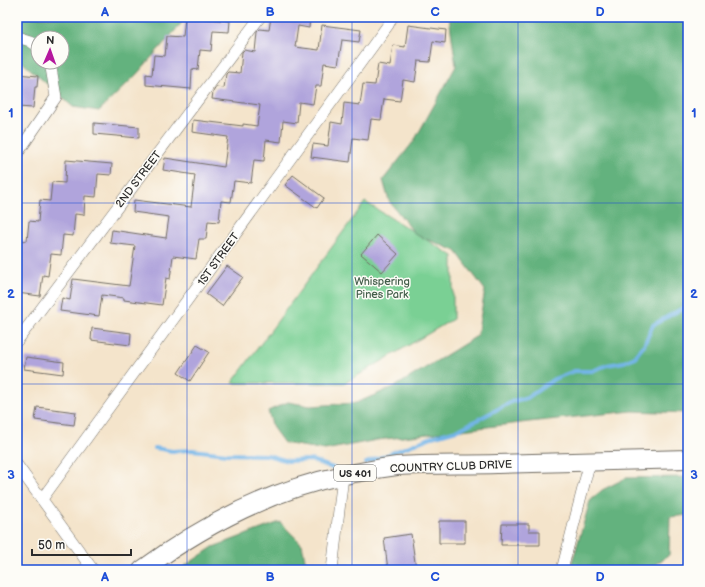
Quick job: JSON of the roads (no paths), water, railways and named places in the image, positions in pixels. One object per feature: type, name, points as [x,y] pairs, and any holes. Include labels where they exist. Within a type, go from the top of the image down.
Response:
[{"type":"main road","name":"COUNTRY CLUB DRIVE","points":[[142,570],[165,553],[235,513],[268,498],[288,491],[343,476],[396,466],[688,459]]},
{"type":"street","name":"2ND STREET","points":[[17,341],[260,17]]},
{"type":"street","name":"1ST STREET","points":[[42,499],[388,25],[392,17]]},
{"type":"street","points":[[17,37],[30,42]]},
{"type":"street","points":[[17,154],[56,97],[51,70]]},
{"type":"street","points":[[562,570],[590,462]]},
{"type":"street","points":[[17,465],[93,570]]},
{"type":"street","points":[[332,570],[343,476]]},
{"type":"waterway","points":[[366,463],[432,437],[460,429],[513,401],[527,398],[554,379],[574,371],[592,371],[607,365],[624,362],[635,357],[644,345],[653,325],[688,305]]},
{"type":"waterway","points":[[155,448],[172,451],[192,450],[227,454],[267,455],[288,461],[311,460],[338,470]]},
{"type":"park label","name":"Whispering Pines Park","points":[[382,287]]}]
